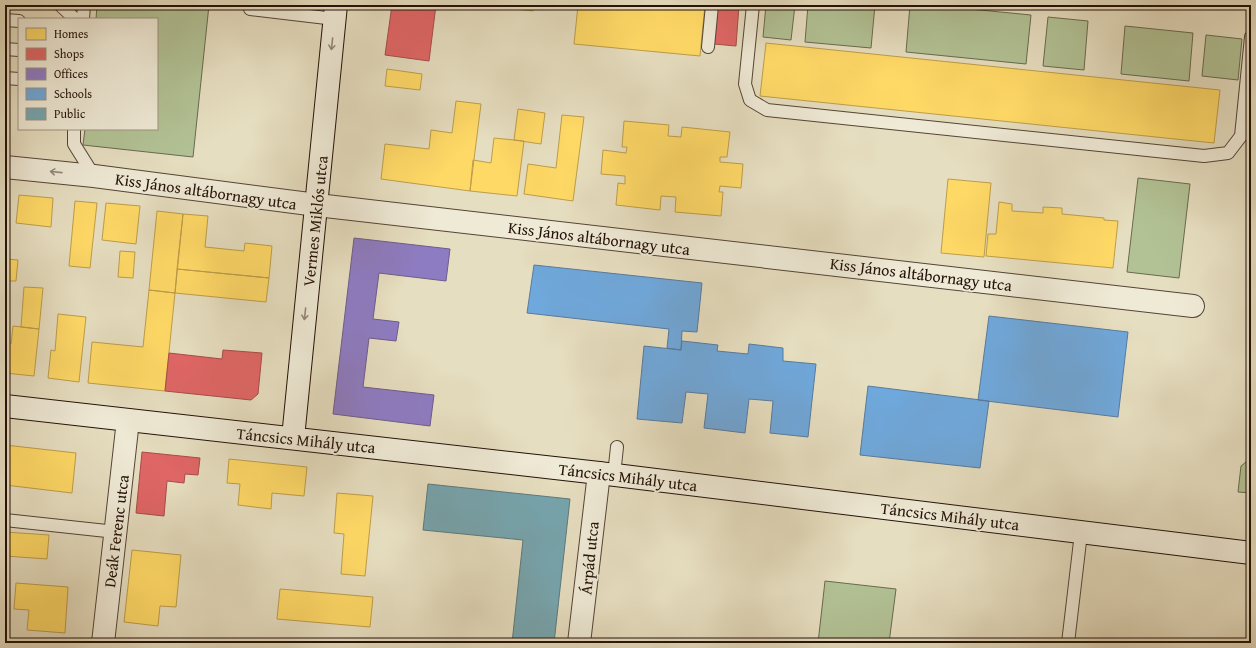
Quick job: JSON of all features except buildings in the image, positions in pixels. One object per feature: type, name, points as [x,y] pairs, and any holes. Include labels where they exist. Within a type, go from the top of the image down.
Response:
[{"type":"street","name":"Vermes Miklós utca","points":[[293,438],[335,12]]},
{"type":"street","name":"Kiss János altábornagy utca","points":[[5,167],[94,176],[316,205],[1193,306]]},
{"type":"street","name":"Táncsics Mihály utca","points":[[5,406],[606,474],[1251,553]]},
{"type":"street","name":"Deák Ferenc utca","points":[[103,643],[128,420]]},
{"type":"street","name":"Árpád utca","points":[[579,643],[606,474]]},
{"type":"lane","points":[[60,5],[74,18]]},
{"type":"lane","points":[[83,18],[84,5]]},
{"type":"lane","points":[[708,47],[712,5]]},
{"type":"lane","points":[[753,5],[745,84],[750,100],[767,110],[1204,156],[1228,153],[1241,136],[1251,37]]},
{"type":"lane","points":[[250,9],[335,12]]},
{"type":"lane","points":[[5,20],[18,21]]},
{"type":"lane","points":[[5,49],[18,50]]},
{"type":"lane","points":[[5,78],[18,79]]},
{"type":"lane","points":[[74,130],[74,144],[94,176]]},
{"type":"lane","points":[[606,474],[617,448]]},
{"type":"lane","points":[[5,520],[116,532]]},
{"type":"lane","points":[[1068,643],[1081,533]]},
{"type":"green space","points":[[97,5],[209,5],[193,157],[83,145],[85,130],[158,130],[158,18],[96,18]]},
{"type":"green space","points":[[766,5],[795,5],[791,40],[763,37]]},
{"type":"green space","points":[[808,5],[875,5],[871,48],[805,42]]},
{"type":"green space","points":[[910,5],[929,5],[1031,15],[1026,64],[906,52]]},
{"type":"green space","points":[[1048,17],[1088,21],[1084,70],[1043,66]]},
{"type":"green space","points":[[1125,26],[1193,33],[1189,81],[1121,74]]},
{"type":"green space","points":[[1206,35],[1242,39],[1238,80],[1202,76]]},
{"type":"green space","points":[[1138,178],[1190,184],[1179,278],[1127,272]]},
{"type":"green space","points":[[1251,458],[1251,493],[1238,492],[1241,466]]},
{"type":"green space","points":[[825,581],[896,589],[889,643],[818,643]]}]
